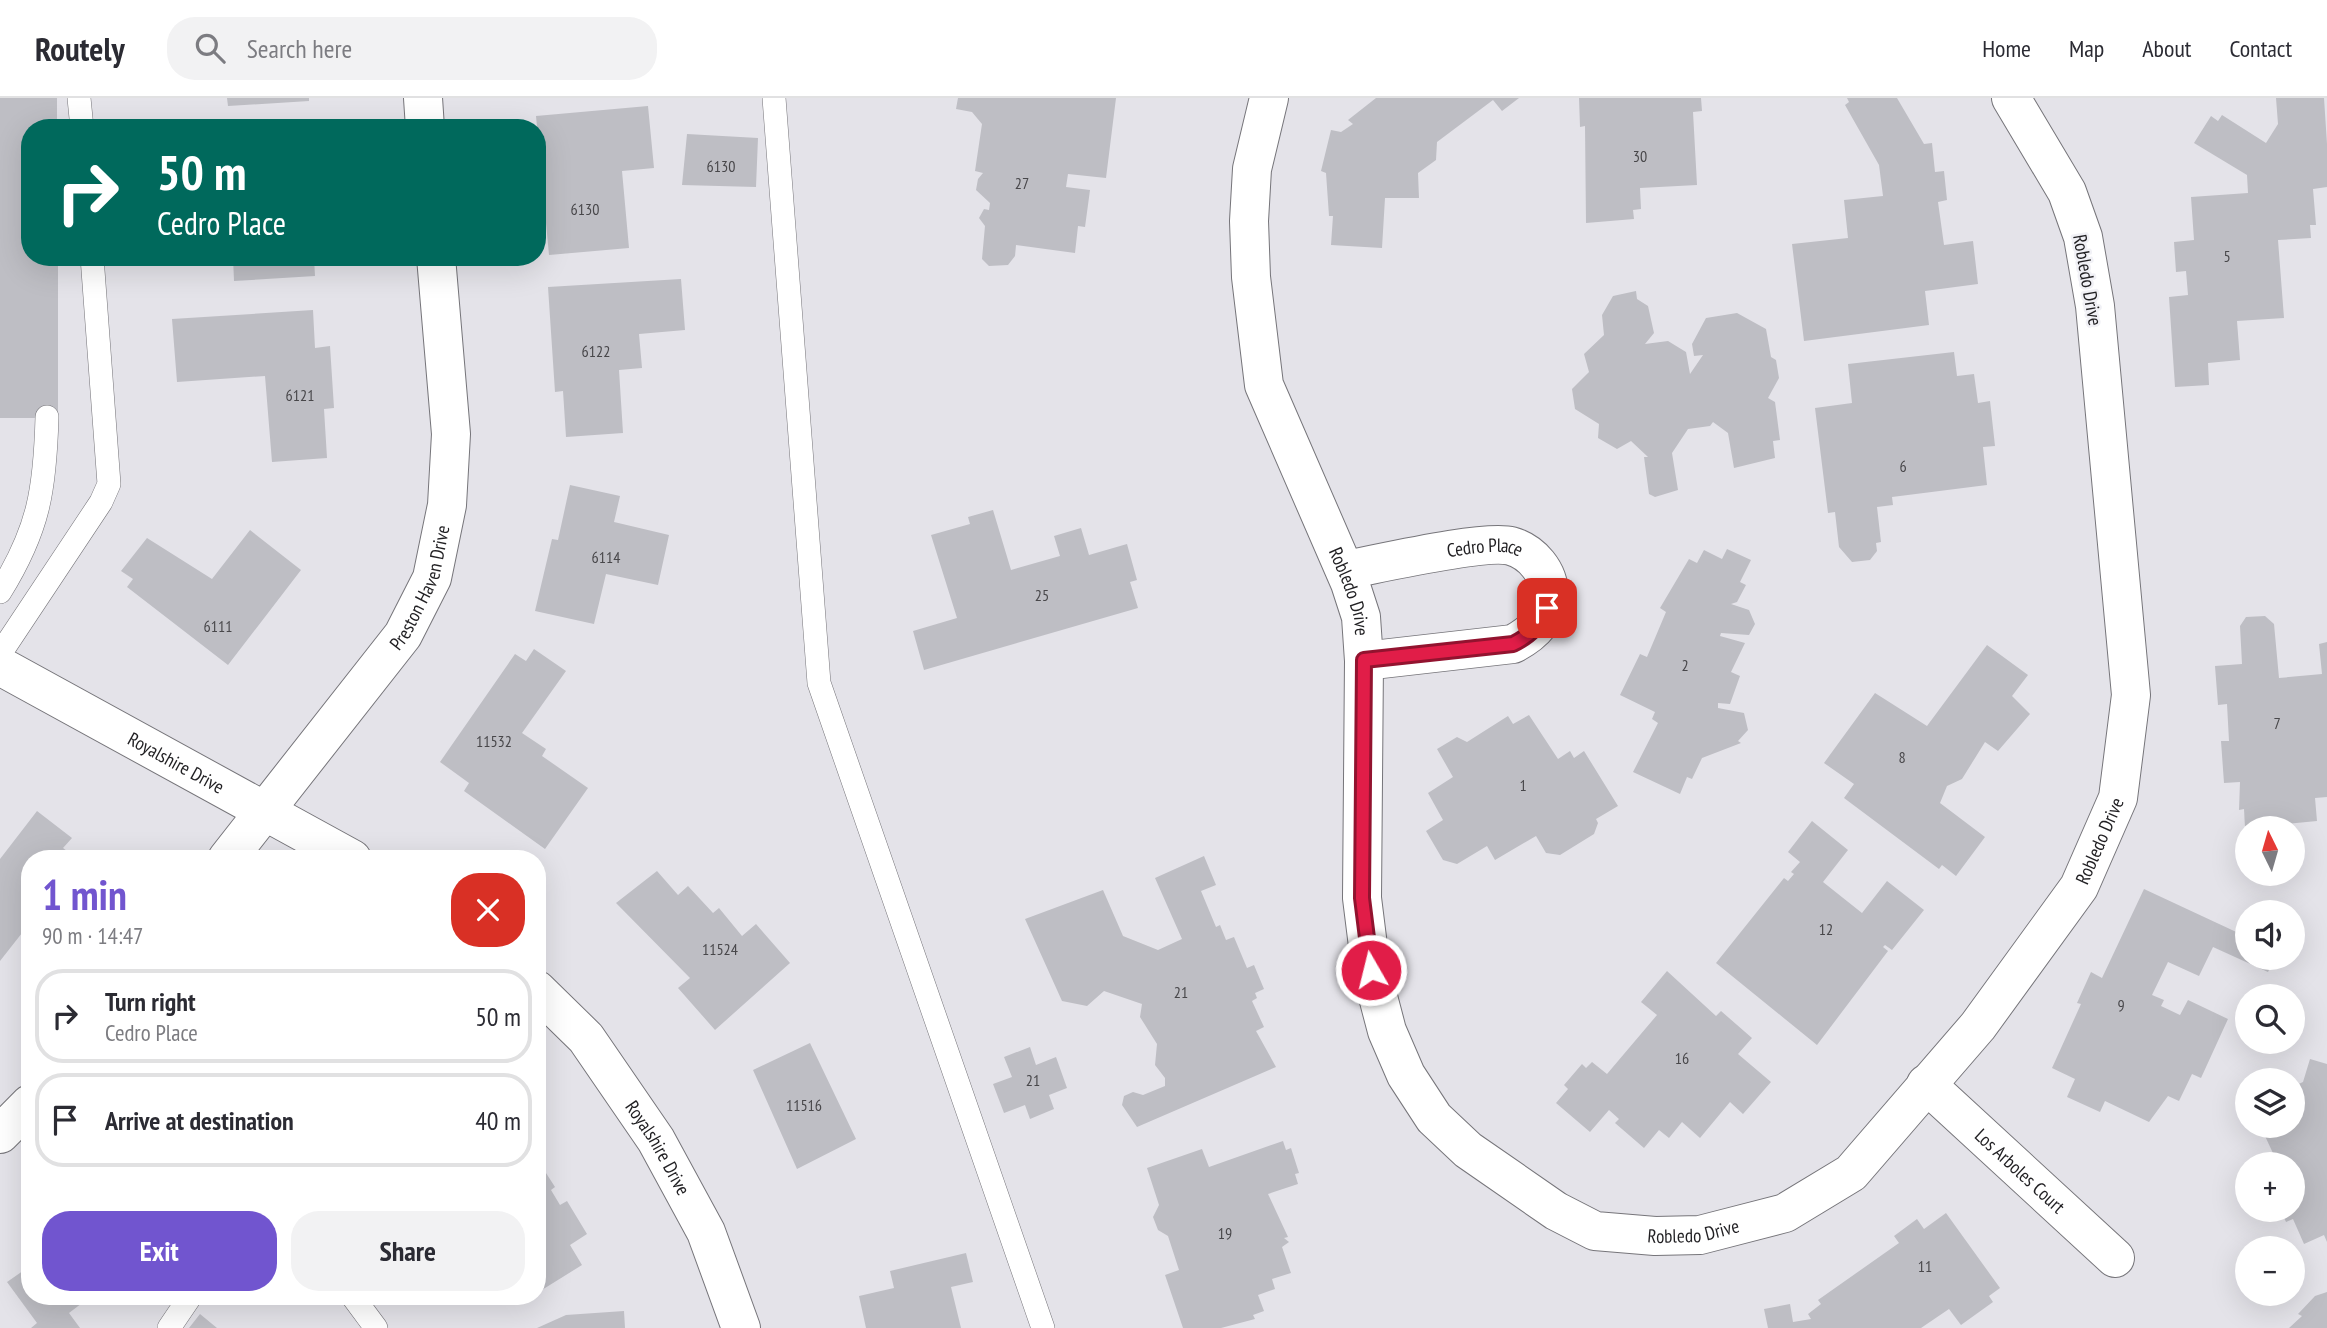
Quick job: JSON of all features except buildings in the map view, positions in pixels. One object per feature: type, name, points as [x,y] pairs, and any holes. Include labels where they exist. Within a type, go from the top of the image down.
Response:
[{"type":"street","points":[[423,98],[424,119]]},
{"type":"street","name":"Robledo Drive","points":[[1269,98],[1252,169],[1249,221],[1251,277],[1264,385],[1345,570],[1361,617],[1364,660],[1362,898],[1371,970],[1387,1031],[1406,1075],[1434,1118],[1468,1150],[1516,1185],[1595,1231],[1700,1235],[1785,1213],[1851,1173],[1978,1026],[2079,887],[2118,798],[2131,695],[2095,306],[2083,237],[2067,192],[2011,98]]},
{"type":"street","name":"Preston Haven Drive","points":[[234,850],[403,635],[432,579],[447,505],[451,434],[437,266]]},
{"type":"street","name":"Cedro Place","points":[[1345,570],[1496,545],[1526,553],[1538,563],[1549,592],[1547,608],[1540,624],[1528,636],[1513,644],[1364,660]]},
{"type":"street","name":"Royalshire Drive","points":[[0,666],[336,850]]},
{"type":"street","name":"Royalshire Drive","points":[[546,999],[586,1038],[656,1140],[706,1232],[741,1328]]},
{"type":"street","name":"Los Arboles Court","points":[[1926,1084],[2115,1258]]},
{"type":"street","points":[[0,1133],[21,1113]]},
{"type":"lane","points":[[79,98],[81,119]]},
{"type":"lane","points":[[774,98],[819,683],[1043,1328]]},
{"type":"lane","points":[[0,654],[101,502],[109,484],[93,266]]},
{"type":"lane","points":[[0,592],[22,557],[38,516],[46,470],[47,417]]},
{"type":"lane","points":[[169,1328],[185,1305]]},
{"type":"lane","points":[[359,1305],[376,1328]]},
{"type":"route","points":[[1371,970],[1362,898],[1364,660],[1513,644],[1528,636],[1540,624],[1547,608]]}]
